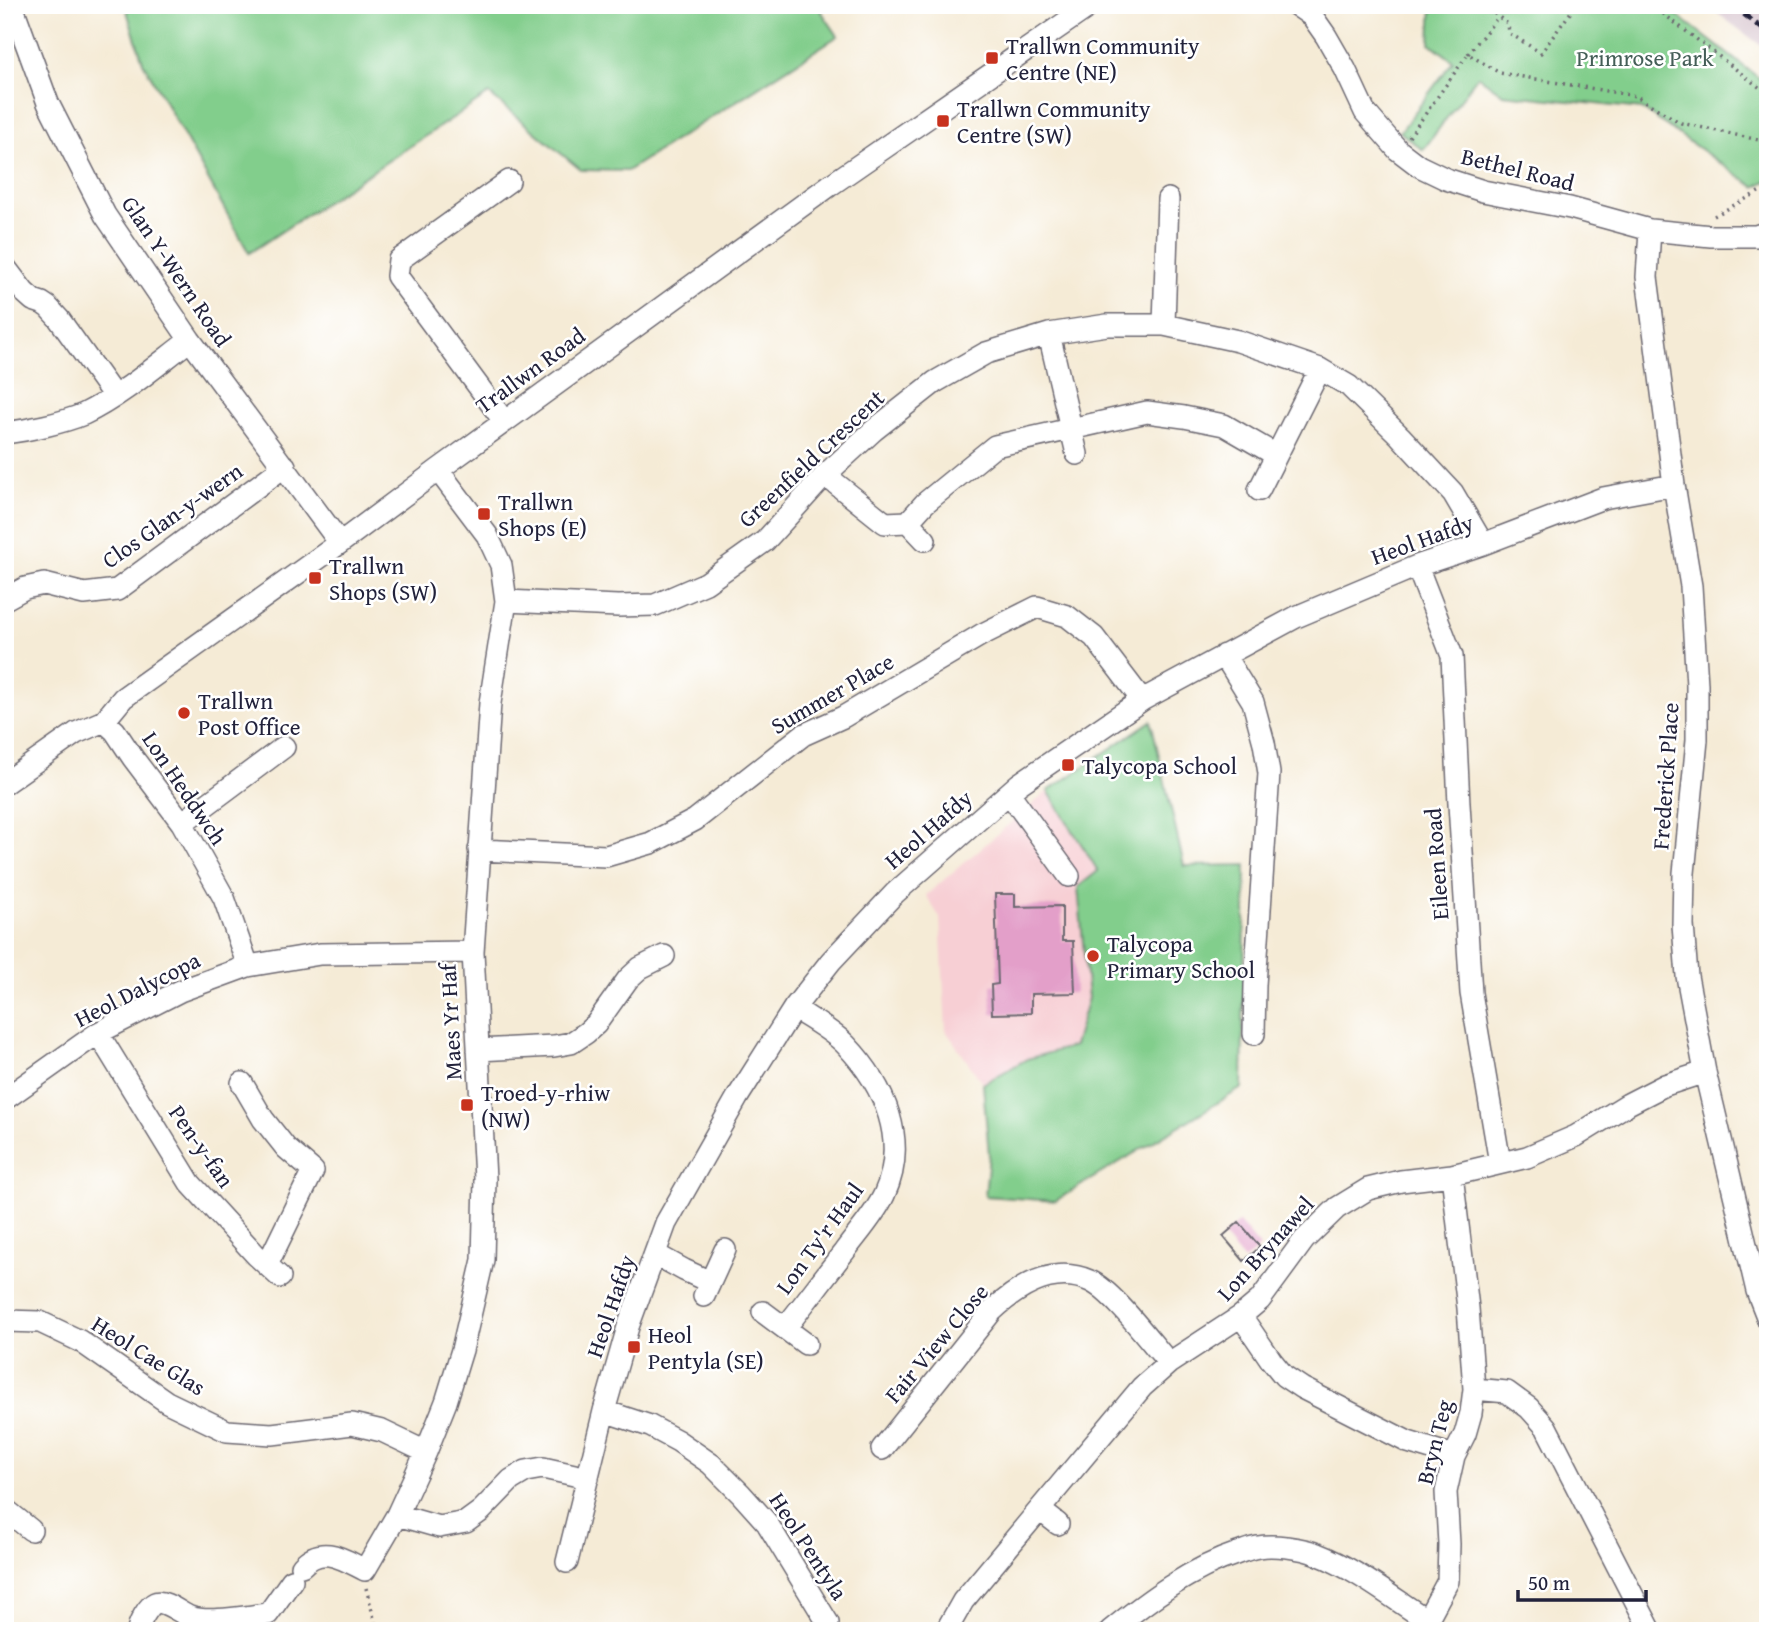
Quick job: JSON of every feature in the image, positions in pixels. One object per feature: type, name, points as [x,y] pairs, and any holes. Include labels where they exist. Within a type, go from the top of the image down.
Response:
[{"type":"street","name":"Glan Y-Wern Road","points":[[12,5],[48,103],[105,215],[190,340],[340,543]]},
{"type":"street","name":"Trallwn Road","points":[[5,783],[76,733],[104,720],[123,698],[340,543],[504,421],[829,186],[1091,5]]},
{"type":"street","name":"Bethel Road","points":[[1296,5],[1312,16],[1326,36],[1365,112],[1398,150],[1419,166],[1446,179],[1483,191],[1570,208],[1650,230],[1710,236],[1756,236],[1768,232]]},
{"type":"street","points":[[504,421],[397,276],[398,260],[509,181]]},
{"type":"street","points":[[1164,326],[1168,199]]},
{"type":"street","name":"Frederick Place","points":[[1650,230],[1647,277],[1674,485],[1691,586],[1697,685],[1697,740],[1684,873],[1687,976],[1705,1072],[1757,1291],[1768,1319]]},
{"type":"street","points":[[5,267],[24,292],[48,307],[59,319],[114,396]]},
{"type":"street","name":"Greenfield Crescent","points":[[506,601],[655,605],[706,583],[765,541],[825,475],[874,430],[935,382],[986,353],[1049,334],[1107,325],[1164,326],[1238,341],[1320,369],[1349,386],[1436,474],[1453,493],[1483,544]]},
{"type":"street","points":[[1049,334],[1077,454]]},
{"type":"street","points":[[5,433],[27,431],[83,414],[114,396],[190,340]]},
{"type":"street","points":[[1259,490],[1320,369]]},
{"type":"street","points":[[825,475],[885,523],[908,522],[925,503],[995,446],[1147,412],[1224,425],[1276,455]]},
{"type":"street","name":"Clos Glan-y-wern","points":[[5,598],[25,588],[44,584],[84,594],[117,590],[285,466]]},
{"type":"street","name":"Maes Yr Haf","points":[[365,1570],[397,1515],[446,1402],[462,1350],[483,1260],[485,1179],[473,951],[490,703],[506,601],[502,565],[487,535],[438,470]]},
{"type":"street","name":"Heol Hafdy","points":[[567,1562],[604,1411],[628,1327],[666,1223],[737,1098],[794,1008],[831,961],[895,892],[1019,784],[1142,700],[1296,617],[1417,566],[1603,498],[1674,485]]},
{"type":"street","points":[[908,522],[925,540]]},
{"type":"street","name":"Eileen Road","points":[[1417,566],[1452,656],[1471,993],[1500,1163]]},
{"type":"street","name":"Summer Place","points":[[479,850],[606,856],[651,843],[695,820],[803,735],[843,717],[981,635],[1037,607],[1067,616],[1094,637],[1142,700]]},
{"type":"street","points":[[1224,655],[1253,702],[1269,773],[1254,1034]]},
{"type":"street","name":"Lon Heddwch","points":[[104,720],[115,731],[182,823],[224,898],[248,966]]},
{"type":"street","points":[[182,823],[284,747]]},
{"type":"street","points":[[1009,793],[1069,876]]},
{"type":"street","name":"Heol Dalycopa","points":[[5,1099],[97,1033],[180,991],[248,966],[320,954],[473,951]]},
{"type":"street","points":[[478,1050],[571,1043],[596,1024],[628,979],[640,968],[664,956]]},
{"type":"street","name":"Lon Ty'r Haul","points":[[785,1328],[872,1215],[884,1194],[891,1171],[895,1141],[890,1114],[866,1068],[845,1043],[794,1008]]},
{"type":"street","name":"Pen-y-fan","points":[[97,1033],[190,1183],[273,1271],[313,1171],[286,1148],[263,1119],[242,1083]]},
{"type":"street","name":"Lon Brynawel","points":[[946,1631],[963,1601],[1142,1387],[1169,1363],[1241,1316],[1260,1300],[1304,1240],[1338,1208],[1368,1189],[1401,1181],[1452,1175],[1527,1157],[1576,1136],[1665,1085],[1705,1072]]},
{"type":"street","name":"Bryn Teg","points":[[1422,1626],[1448,1581],[1446,1492],[1454,1455],[1465,1434],[1471,1413],[1474,1389],[1468,1308],[1452,1175]]},
{"type":"street","points":[[655,1254],[684,1270],[707,1289],[725,1250]]},
{"type":"street","name":"Fair View Close","points":[[882,1449],[992,1311],[1015,1292],[1045,1277],[1066,1275],[1091,1281],[1112,1297],[1169,1363]]},
{"type":"street","name":"Lon Ty'r Haul","points":[[763,1312],[806,1344]]},
{"type":"street","points":[[1241,1316],[1284,1376],[1302,1388],[1409,1441],[1454,1455]]},
{"type":"street","name":"Heol Cae Glas","points":[[5,1321],[40,1322],[80,1341],[167,1402],[227,1431],[272,1434],[352,1424],[382,1431],[426,1452]]},
{"type":"street","points":[[1474,1389],[1507,1392],[1529,1408],[1546,1427],[1651,1631]]},
{"type":"street","name":"Heol Pentyla","points":[[604,1411],[650,1426],[712,1464],[767,1523],[828,1623]]},
{"type":"street","points":[[397,1515],[439,1527],[466,1522],[481,1511],[511,1480],[526,1471],[542,1468],[588,1478]]},
{"type":"street","points":[[5,1509],[32,1530]]},
{"type":"street","points":[[1040,1510],[1058,1524]]},
{"type":"street","points":[[1110,1631],[1144,1603],[1186,1576],[1216,1560],[1259,1546],[1314,1552],[1341,1564],[1422,1626]]},
{"type":"street","points":[[138,1631],[138,1626],[155,1602],[161,1602],[202,1621],[268,1614],[310,1558],[329,1554],[365,1570]]},
{"type":"path","points":[[1483,5],[1508,24],[1509,33],[1541,53],[1576,5]]},
{"type":"path","points":[[1652,5],[1768,94]]},
{"type":"path","points":[[1398,150],[1498,17]]},
{"type":"path","points":[[1468,54],[1500,73],[1636,96],[1681,124],[1768,142]]},
{"type":"path","points":[[1682,233],[1768,187]]},
{"type":"path","points":[[365,1570],[365,1583],[375,1622],[374,1631]]},
{"type":"shaded area","points":[[1706,5],[1768,5],[1768,50],[1763,47]]},
{"type":"shaded area","name":"Talycopa Primary School","points":[[1151,721],[1184,866],[1246,865],[1242,1088],[1055,1201],[985,1196],[989,1155],[983,1084],[946,1031],[940,918],[926,895],[1048,791]]},
{"type":"green space","points":[[125,5],[817,5],[838,36],[627,171],[581,170],[489,94],[249,253],[143,62]]},
{"type":"green space","name":"Primrose Park","points":[[1432,5],[1664,5],[1768,85],[1768,180],[1755,187],[1642,109],[1503,94],[1478,76],[1423,150],[1400,132],[1453,61],[1430,43]]},
{"type":"green space","name":"Talycopa Primary School","points":[[1151,721],[1184,866],[1246,865],[1242,1088],[1055,1201],[985,1196],[989,1155],[983,1084],[1027,1059],[1074,1046],[1088,998],[1078,887],[1098,871],[1048,791]]},
{"type":"building","points":[[995,894],[1015,894],[1015,907],[1062,906],[1062,941],[1073,941],[1075,993],[1031,994],[1031,1013],[992,1014],[991,985],[998,984]]},
{"type":"building","points":[[1239,1222],[1260,1247],[1244,1261],[1223,1236]]},
{"type":"railway","points":[[1732,5],[1768,33]]},
{"type":"place","name":"Trallwn Community Centre (NE)","points":[[992,58]]},
{"type":"place","name":"Trallwn Community Centre (SW)","points":[[943,121]]},
{"type":"place","name":"Trallwn Shops (E)","points":[[484,514]]},
{"type":"place","name":"Trallwn Shops (SW)","points":[[315,578]]},
{"type":"place","name":"Trallwn Post Office","points":[[184,713]]},
{"type":"place","name":"Talycopa School","points":[[1068,765]]},
{"type":"place","name":"Talycopa Primary School","points":[[1093,956]]},
{"type":"place","name":"Troed-y-rhiw (NW)","points":[[467,1105]]},
{"type":"place","name":"Heol Pentyla (SE)","points":[[634,1347]]}]
